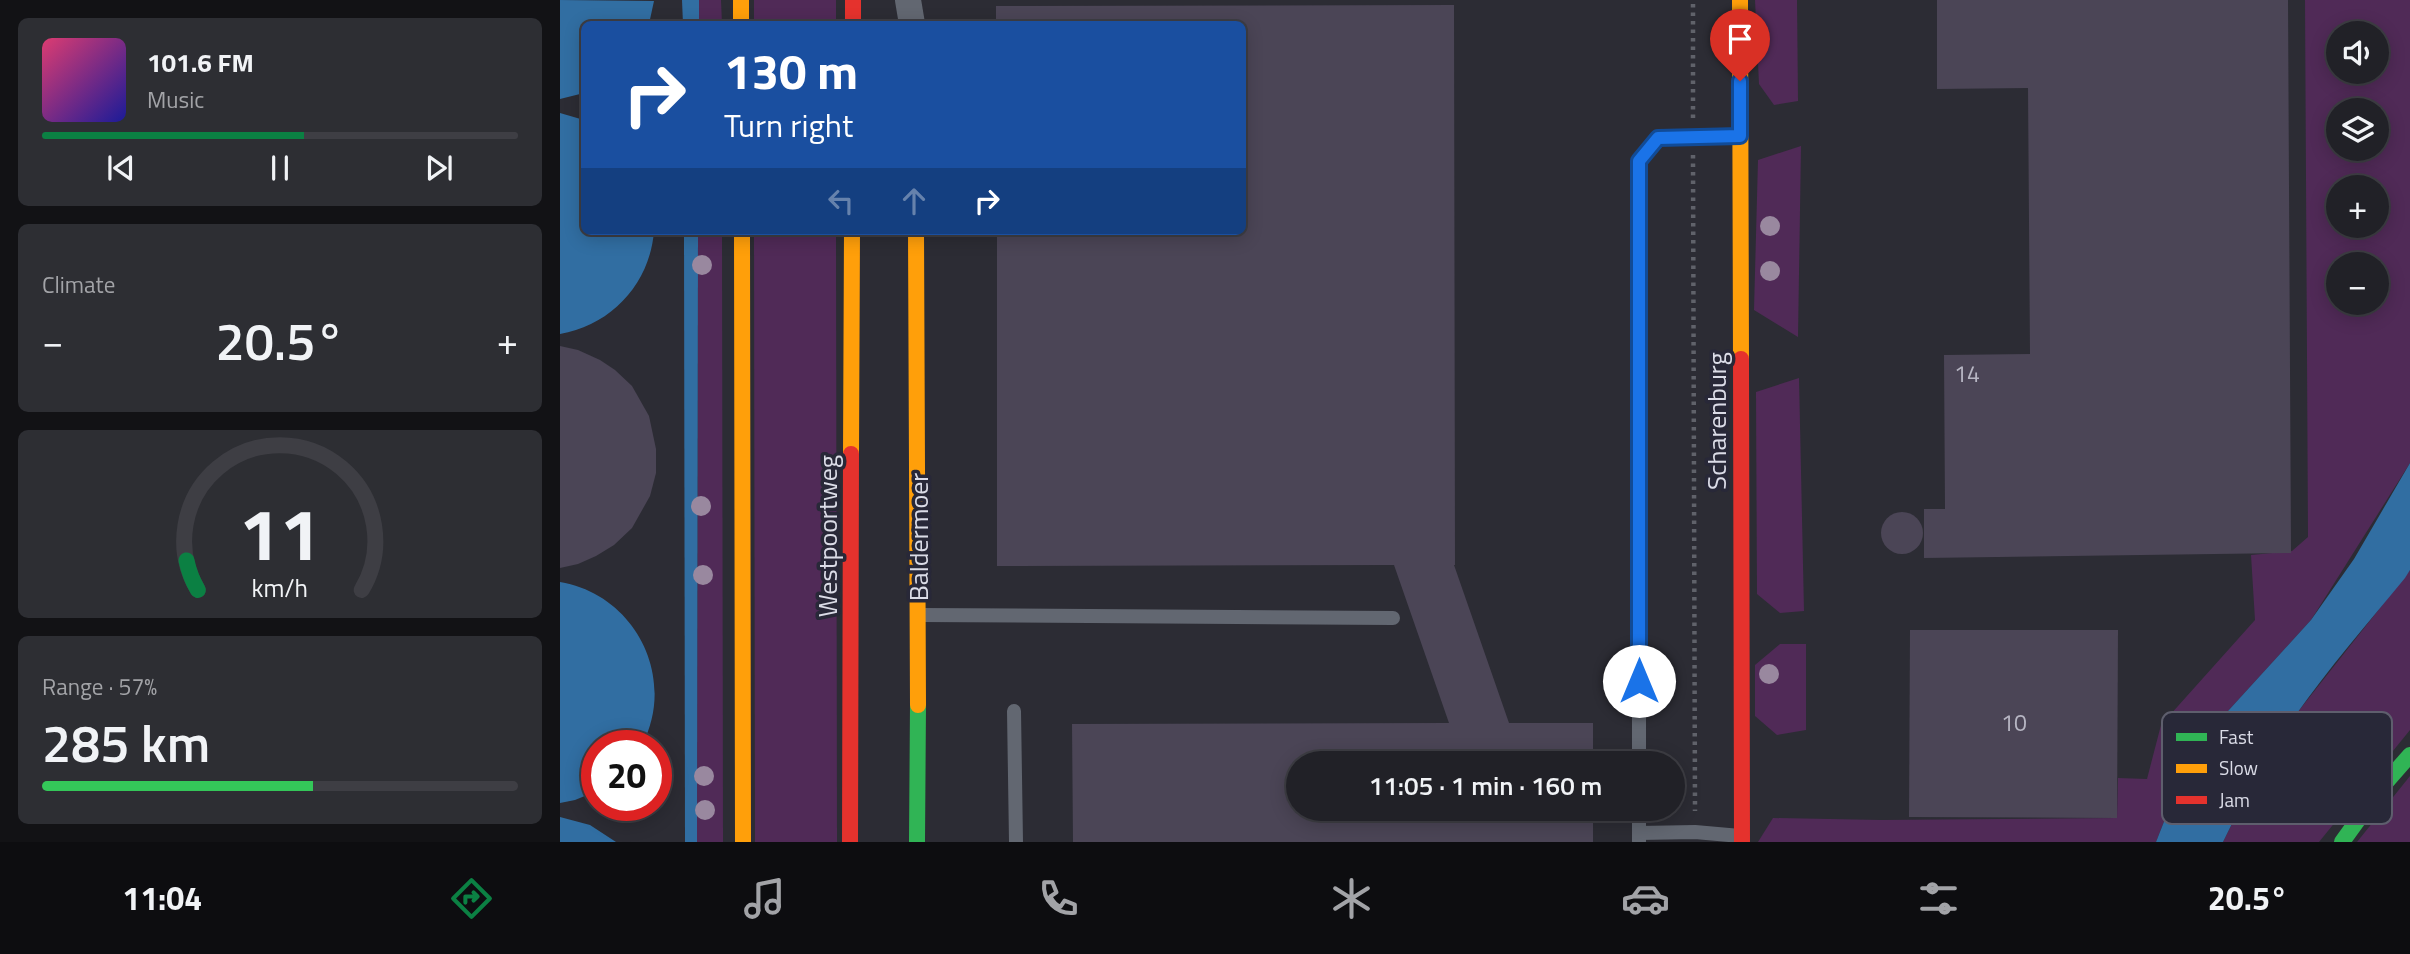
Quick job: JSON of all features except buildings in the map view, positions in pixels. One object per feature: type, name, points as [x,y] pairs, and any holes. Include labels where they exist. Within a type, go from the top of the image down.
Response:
[{"type":"main road","points":[[741,0],[741,21]]},
{"type":"main road","points":[[852,21],[853,0]]},
{"type":"main road","name":"Scharenburg","points":[[1740,0],[1742,839]]},
{"type":"main road","points":[[742,235],[743,842]]},
{"type":"main road","name":"Westpoortweg","points":[[850,842],[852,235]]},
{"type":"main road","name":"Baldermoer","points":[[916,235],[919,615],[917,842]]},
{"type":"main road","points":[[2392,775],[2410,755]]},
{"type":"main road","points":[[2342,842],[2355,824]]},
{"type":"street","points":[[908,0],[912,21]]},
{"type":"lane","points":[[1639,751],[1639,161],[1658,138],[1740,136]]},
{"type":"lane","points":[[919,615],[1393,618]]},
{"type":"lane","points":[[1014,710],[1016,842]]},
{"type":"lane","points":[[1639,838],[1695,832],[1742,839]]},
{"type":"path","points":[[1693,0],[1695,832]]},
{"type":"shaded area","points":[[699,0],[721,0],[722,21],[699,21]]},
{"type":"shaded area","points":[[754,0],[836,0],[836,21],[754,21]]},
{"type":"shaded area","points":[[1755,0],[1797,0],[1798,101],[1774,105],[1759,84]]},
{"type":"shaded area","points":[[2305,0],[2410,0],[2410,463],[2311,620],[2227,712],[2173,712],[2255,620],[2251,555],[2292,551],[2308,537]]},
{"type":"shaded area","points":[[1801,146],[1798,337],[1754,310],[1758,160]]},
{"type":"shaded area","points":[[698,235],[722,235],[723,842],[697,842]]},
{"type":"shaded area","points":[[754,235],[836,235],[837,842],[755,842]]},
{"type":"shaded area","points":[[1799,378],[1804,611],[1780,613],[1757,594],[1756,392]]},
{"type":"shaded area","points":[[2410,570],[2410,730],[2392,752],[2392,712],[2298,712]]},
{"type":"shaded area","points":[[1780,644],[1806,644],[1806,730],[1777,735],[1755,716],[1755,665]]},
{"type":"shaded area","points":[[2162,724],[2163,824],[2156,842],[1758,842],[1773,818],[2117,818],[2118,778],[2147,779]]},
{"type":"shaded area","points":[[2410,776],[2410,842],[2357,842],[2371,824],[2392,824],[2392,798]]},
{"type":"shaded area","points":[[2232,824],[2334,824],[2319,842],[2223,842]]},
{"type":"water","points":[[560,0],[654,1],[650,21],[581,21],[581,94],[560,99]]},
{"type":"water","points":[[682,0],[699,0],[699,21],[683,21]]},
{"type":"water","points":[[560,113],[581,119],[581,235],[653,235],[645,268],[625,299],[596,321],[560,334]]},
{"type":"water","points":[[684,235],[698,235],[697,842],[685,842]]},
{"type":"water","points":[[2410,463],[2410,570],[2405,578],[2298,712],[2227,712],[2311,620],[2354,559]]},
{"type":"water","points":[[560,582],[587,590],[610,604],[629,622],[643,643],[651,667],[655,693],[648,730],[581,730],[581,798],[560,803]]},
{"type":"water","points":[[560,817],[590,825],[616,842],[560,842]]},
{"type":"water","points":[[2163,824],[2232,824],[2223,842],[2156,842]]},
{"type":"traffic: fast","points":[[917,842],[918,705]]},
{"type":"traffic: fast","points":[[2392,775],[2410,755]]},
{"type":"traffic: fast","points":[[2342,842],[2355,824]]},
{"type":"traffic: slow","points":[[741,0],[741,21]]},
{"type":"traffic: slow","points":[[1740,0],[1741,359]]},
{"type":"traffic: slow","points":[[742,235],[743,842]]},
{"type":"traffic: slow","points":[[851,454],[852,235]]},
{"type":"traffic: slow","points":[[916,235],[918,705]]},
{"type":"traffic: jam","points":[[853,0],[853,21]]},
{"type":"traffic: jam","points":[[1741,359],[1742,842]]},
{"type":"traffic: jam","points":[[850,842],[851,454]]},
{"type":"route","points":[[1639,681],[1639,161],[1658,138],[1740,136],[1740,81]]}]
